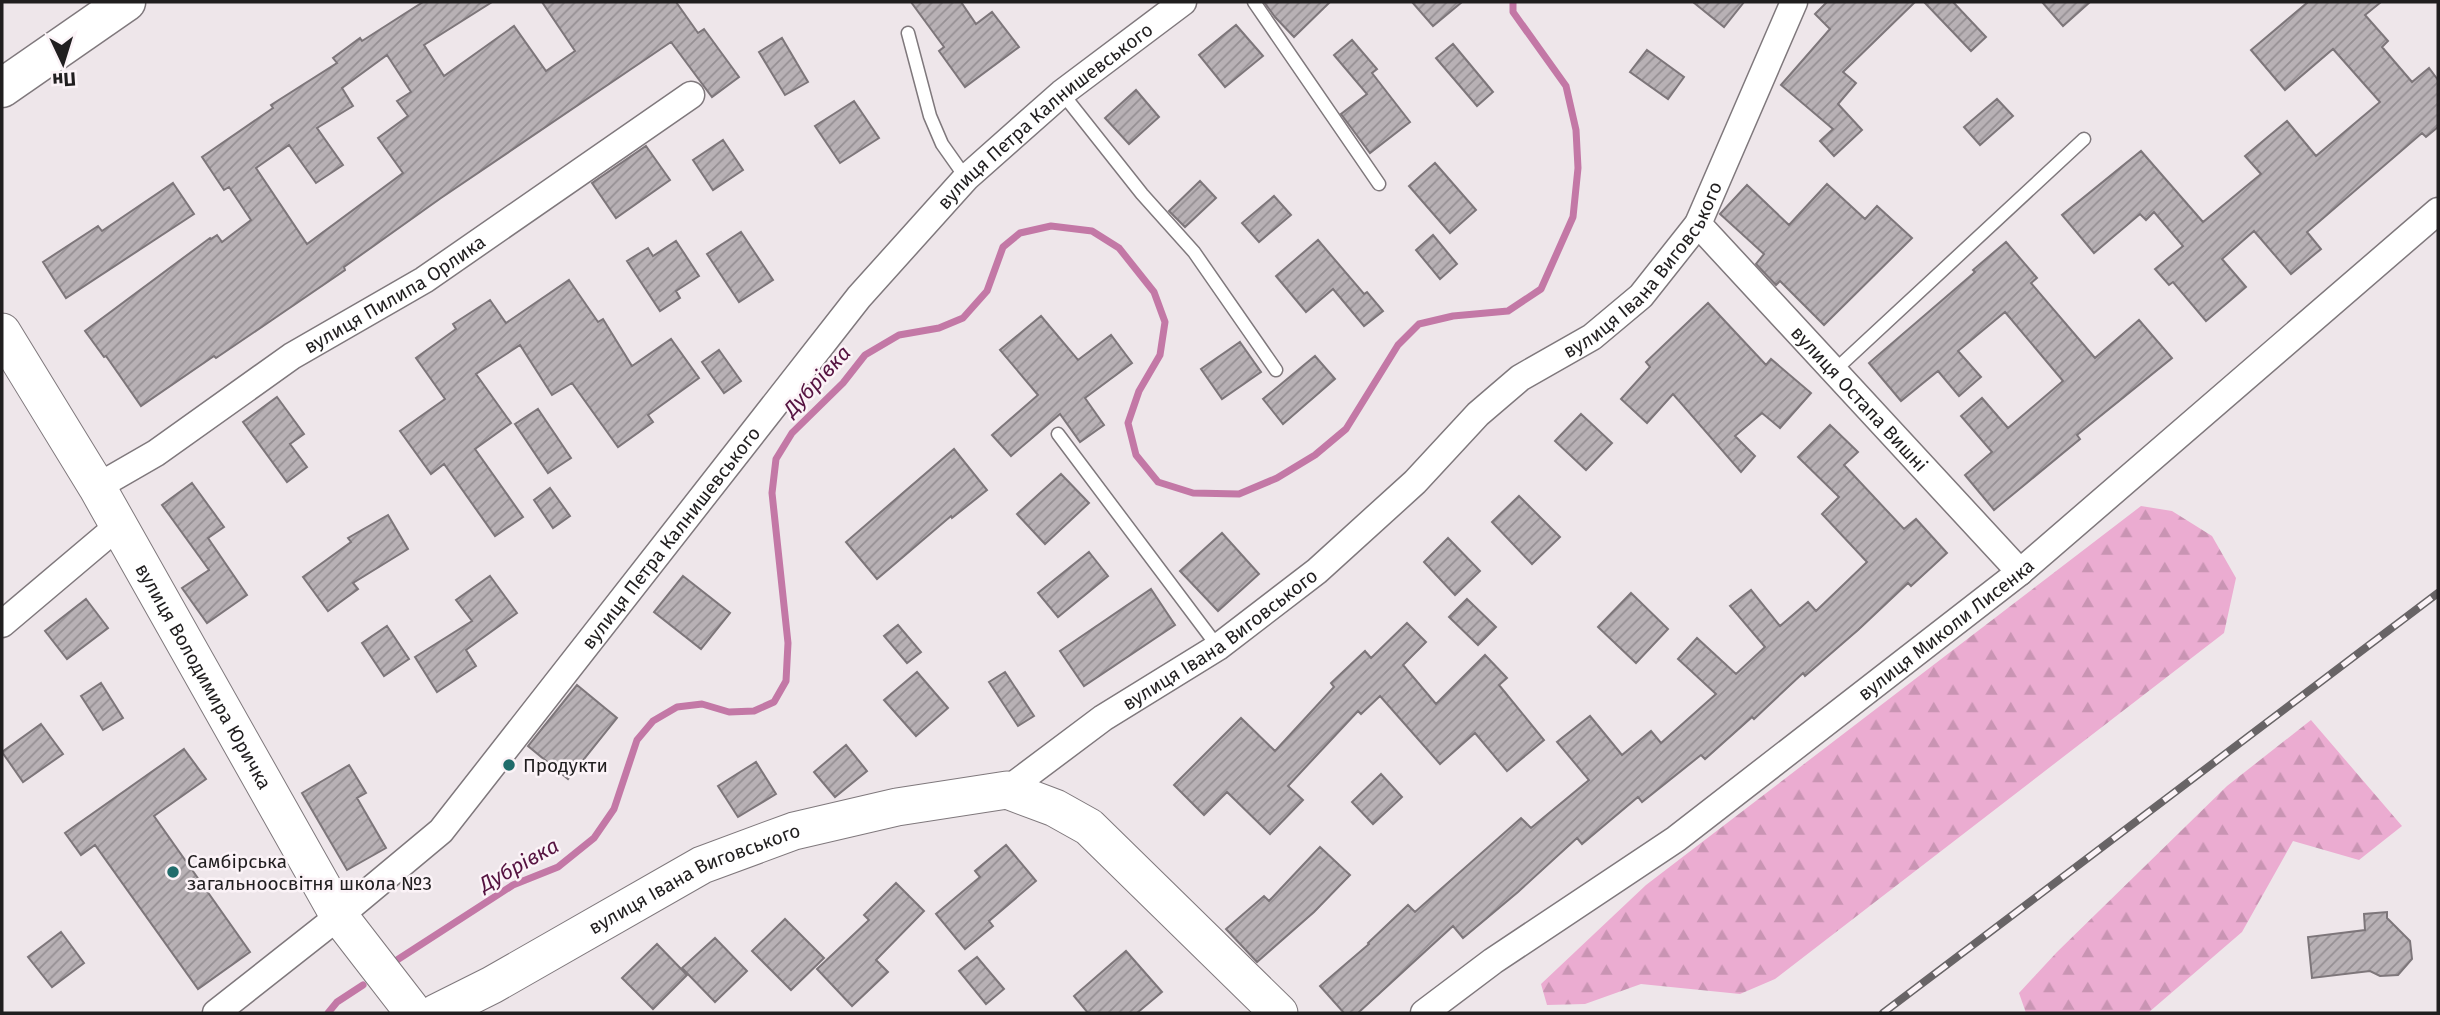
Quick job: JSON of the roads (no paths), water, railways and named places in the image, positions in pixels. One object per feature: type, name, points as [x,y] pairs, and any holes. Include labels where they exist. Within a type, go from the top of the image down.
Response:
[{"type":"main road","points":[[2,88],[126,2]]},
{"type":"main road","name":"вулиця Володимира Юричка","points":[[2,332],[97,487],[339,916],[414,1013]]},
{"type":"main road","points":[[1007,790],[1055,808],[1089,827],[1279,1013]]},
{"type":"main road","name":"вулиця Івана Виговського","points":[[436,1013],[492,985],[702,865],[794,831],[897,807],[1007,790]]},
{"type":"street","name":"вулиця Петра Калнишевського","points":[[216,1013],[441,831],[859,297],[966,178],[1062,93],[1183,2]]},
{"type":"street","name":"вулиця Івана Виговського","points":[[1007,790],[1103,718],[1218,647],[1317,571],[1415,482],[1478,414],[1520,378],[1592,337],[1640,296],[1698,224],[1794,2]]},
{"type":"street","name":"вулиця Пилипа Орлика","points":[[97,487],[156,453],[292,356],[424,280],[691,95]]},
{"type":"street","name":"вулиця Миколи Лисенка","points":[[1424,1013],[1493,961],[1676,839],[2020,572],[2438,211]]},
{"type":"street","name":"вулиця Остапа Вишні","points":[[1698,224],[2020,572]]},
{"type":"street","points":[[2,624],[118,526]]},
{"type":"lane","points":[[1254,2],[1380,184]]},
{"type":"lane","points":[[908,33],[930,116],[942,144],[966,178]]},
{"type":"lane","points":[[1062,93],[1142,194],[1195,252],[1276,370]]},
{"type":"lane","points":[[1834,371],[2084,139]]},
{"type":"lane","points":[[1058,434],[1218,647]]},
{"type":"waterway","name":"Дубрівка","points":[[397,960],[513,885],[558,867],[594,838],[614,809],[637,740],[653,721],[677,707],[702,704],[729,712],[754,711],[774,702],[786,681],[788,643],[772,493],[776,459],[792,433],[843,383],[865,355],[899,335],[939,328],[963,318],[987,291],[1003,247],[1020,233],[1051,226],[1092,231],[1119,248],[1154,292],[1165,322],[1160,355],[1139,391],[1128,423],[1136,455],[1158,482],[1193,493],[1239,494],[1277,478],[1315,455],[1346,429],[1398,345],[1419,324],[1453,316],[1508,311],[1541,289],[1573,217],[1578,168],[1576,130],[1566,86],[1513,12],[1513,2]]},
{"type":"waterway","name":"Дубрівка","points":[[328,1013],[337,1002],[363,985]]},
{"type":"railway","points":[[1883,1013],[2438,593]]},
{"type":"place","name":"Продукти","points":[[509,765]]},
{"type":"place","name":"Самбірська загальноосвітня школа №3","points":[[173,872]]}]
